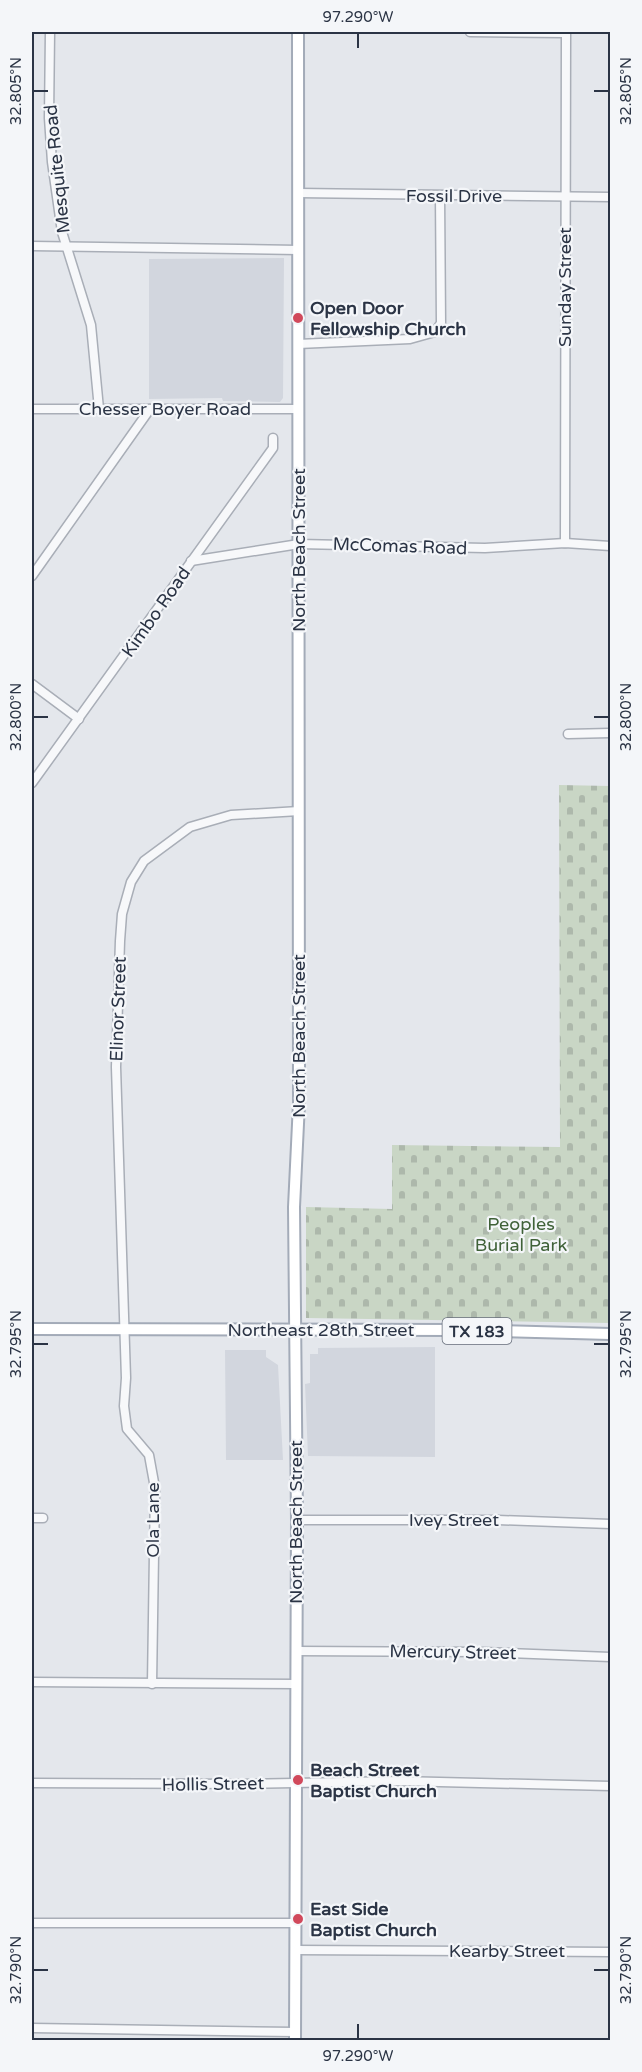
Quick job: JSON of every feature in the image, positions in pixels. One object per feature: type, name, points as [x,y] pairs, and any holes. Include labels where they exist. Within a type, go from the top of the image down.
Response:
[{"type":"main road","name":"North Beach Street","points":[[295,2036],[297,1520],[294,1207],[299,1103],[298,32]]},
{"type":"main road","name":"Northeast 28th Street","points":[[32,1329],[610,1334]]},
{"type":"street","name":"Mesquite Road","points":[[50,32],[49,118],[62,232],[91,325],[99,409]]},
{"type":"street","points":[[470,32],[566,32]]},
{"type":"street","name":"Sunday Street","points":[[565,543],[566,32]]},
{"type":"street","name":"Fossil Drive","points":[[298,194],[610,197]]},
{"type":"street","points":[[298,344],[410,339],[435,332],[441,323],[440,196]]},
{"type":"street","points":[[32,246],[298,250]]},
{"type":"street","name":"Chesser Boyer Road","points":[[32,409],[298,410]]},
{"type":"street","points":[[32,576],[150,409]]},
{"type":"street","name":"Kimbo Road","points":[[32,783],[273,448],[273,438]]},
{"type":"street","name":"McComas Road","points":[[191,561],[298,544],[486,549],[565,543],[610,546]]},
{"type":"street","points":[[32,684],[79,719]]},
{"type":"street","points":[[568,734],[610,733]]},
{"type":"street","name":"Elinor Street","points":[[123,1329],[116,1067],[122,914],[131,882],[144,861],[190,827],[231,815],[299,811]]},
{"type":"street","name":"Ola Lane","points":[[123,1329],[127,1429],[149,1455],[155,1488],[152,1684]]},
{"type":"street","points":[[32,1518],[44,1518]]},
{"type":"street","name":"Ivey Street","points":[[297,1520],[498,1520],[610,1524]]},
{"type":"street","name":"Mercury Street","points":[[296,1651],[481,1652],[610,1657]]},
{"type":"street","points":[[32,1682],[296,1684]]},
{"type":"street","name":"Hollis Street","points":[[32,1783],[242,1784],[399,1781],[610,1786]]},
{"type":"street","points":[[32,1923],[296,1923]]},
{"type":"street","name":"Kearby Street","points":[[296,1950],[610,1952]]},
{"type":"street","points":[[32,2028],[295,2036]]},
{"type":"shaded area","points":[[284,258],[283,398],[280,402],[223,401],[222,398],[149,399],[149,259]]},
{"type":"shaded area","points":[[435,1347],[435,1457],[308,1456],[305,1384],[310,1383],[310,1354],[318,1354],[318,1348]]},
{"type":"shaded area","points":[[225,1350],[266,1350],[266,1357],[278,1365],[283,1460],[226,1460]]},
{"type":"green space","name":"Peoples Burial Park","points":[[559,785],[610,786],[610,1323],[306,1318],[306,1207],[392,1209],[392,1145],[560,1147]]},
{"type":"place","name":"Open Door Fellowship Church","points":[[298,318]]},
{"type":"place","name":"Beach Street Baptist Church","points":[[298,1780]]},
{"type":"place","name":"East Side Baptist Church","points":[[298,1919]]}]
